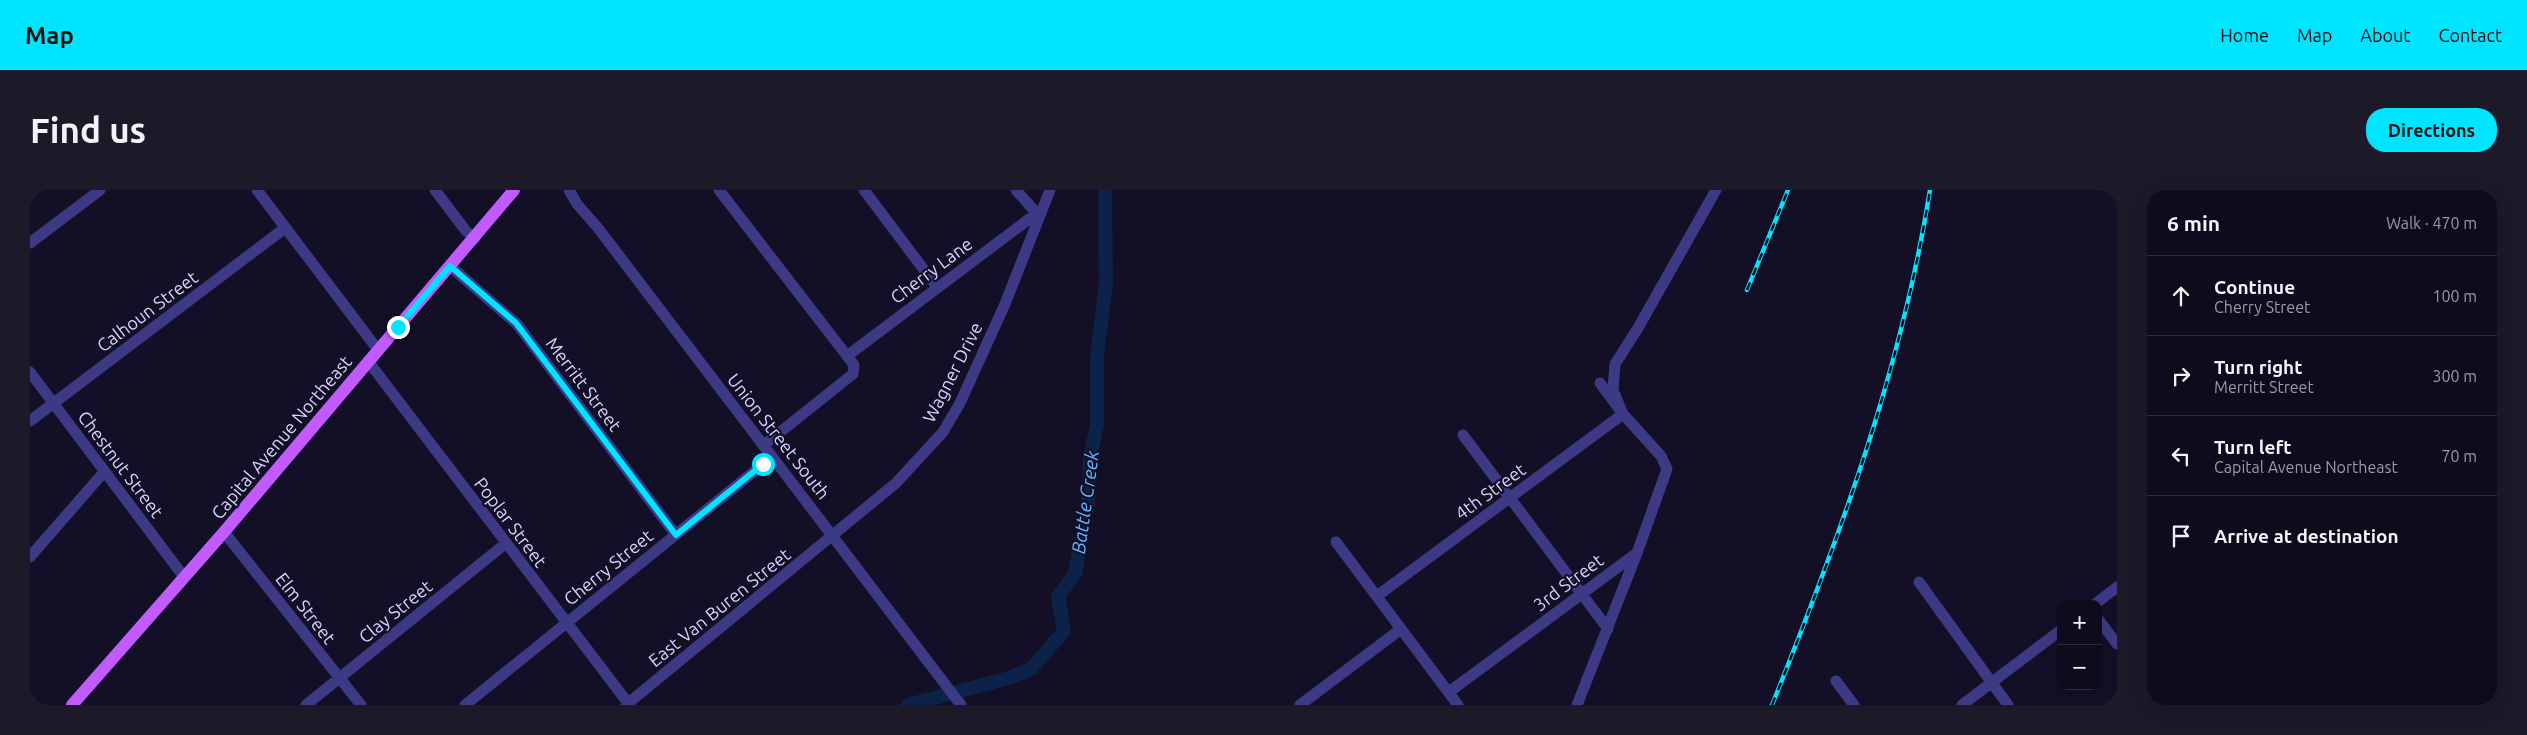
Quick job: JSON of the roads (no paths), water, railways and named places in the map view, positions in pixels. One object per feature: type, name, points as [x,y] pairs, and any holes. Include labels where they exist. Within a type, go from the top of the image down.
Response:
[{"type":"main road","name":"Capital Avenue Northeast","points":[[72,705],[224,532],[514,190]]},
{"type":"street","points":[[30,243],[100,190]]},
{"type":"street","points":[[257,190],[378,350]]},
{"type":"street","points":[[435,190],[466,231],[475,238]]},
{"type":"street","name":"Union Street South","points":[[569,190],[577,204],[598,228],[961,705]]},
{"type":"street","points":[[719,190],[850,361],[853,374],[764,445]]},
{"type":"street","points":[[864,190],[937,287]]},
{"type":"street","points":[[1016,190],[1039,216]]},
{"type":"street","name":"Wagner Drive","points":[[833,535],[896,483],[943,432],[960,403],[1005,304],[1050,190]]},
{"type":"street","points":[[1623,414],[1613,390],[1615,364],[1638,328],[1716,190]]},
{"type":"street","name":"Cherry Lane","points":[[850,361],[937,287],[1029,219],[1039,216]]},
{"type":"street","name":"Calhoun Street","points":[[30,421],[284,228]]},
{"type":"street","name":"Merritt Street","points":[[450,266],[516,323],[676,535]]},
{"type":"street","name":"Poplar Street","points":[[368,361],[627,704]]},
{"type":"street","name":"Chestnut Street","points":[[30,372],[184,577]]},
{"type":"street","points":[[1577,705],[1608,629],[1667,469],[1661,456],[1623,414],[1600,383]]},
{"type":"street","name":"4th Street","points":[[1377,596],[1623,414]]},
{"type":"street","points":[[1463,435],[1608,629]]},
{"type":"street","name":"Cherry Street","points":[[465,705],[772,457]]},
{"type":"street","points":[[30,557],[104,472]]},
{"type":"street","name":"Elm Street","points":[[224,532],[361,705]]},
{"type":"street","name":"East Van Buren Street","points":[[627,704],[833,535]]},
{"type":"street","points":[[1336,542],[1458,705]]},
{"type":"street","name":"Clay Street","points":[[306,705],[505,544]]},
{"type":"street","name":"3rd Street","points":[[1449,692],[1637,552]]},
{"type":"street","points":[[1919,582],[2008,705]]},
{"type":"street","points":[[2100,600],[2117,587]]},
{"type":"street","points":[[2102,624],[2117,644]]},
{"type":"street","points":[[1300,705],[1401,629]]},
{"type":"street","points":[[1962,705],[2057,633]]},
{"type":"street","points":[[1836,681],[1854,705]]},
{"type":"waterway","name":"Battle Creek","points":[[908,705],[1009,678],[1031,669],[1064,631],[1058,597],[1075,573],[1089,496],[1090,457],[1097,426],[1097,356],[1106,283],[1105,190]]},
{"type":"railway","points":[[1747,290],[1788,190]]},
{"type":"railway","points":[[1772,705],[1821,579],[1866,452],[1903,323],[1918,257],[1930,190]]}]
